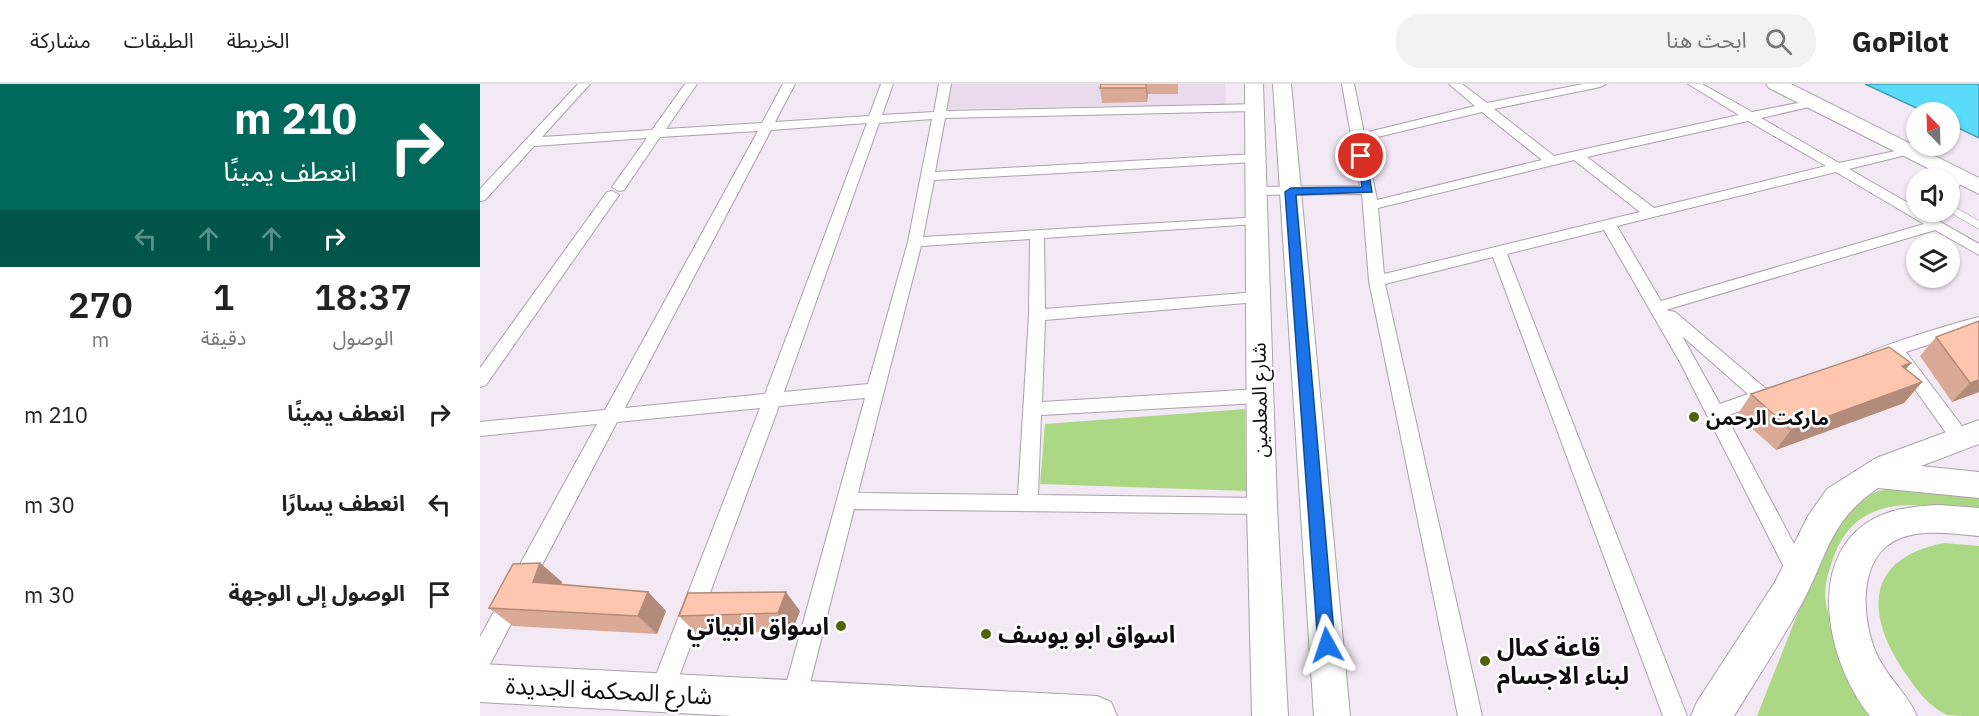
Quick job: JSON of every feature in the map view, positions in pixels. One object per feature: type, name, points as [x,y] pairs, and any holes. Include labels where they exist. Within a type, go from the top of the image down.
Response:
[{"type":"main road","points":[[1776,84],[1906,142]]},
{"type":"main road","points":[[1800,84],[1906,141]]},
{"type":"main road","points":[[1934,156],[1968,175],[1979,187]]},
{"type":"main road","points":[[1711,716],[1799,574],[1826,513],[1858,484],[1970,436]]},
{"type":"main road","points":[[1875,475],[1979,485]]},
{"type":"main road","points":[[1897,716],[1870,684],[1853,639],[1848,594],[1850,574],[1856,560],[1875,536],[1886,529],[1929,520],[1979,522]]},
{"type":"main road","name":"شارع المحكمة الجديدة","points":[[480,683],[1097,716]]},
{"type":"street","points":[[480,197],[584,84]]},
{"type":"street","points":[[480,381],[691,84]]},
{"type":"street","points":[[480,660],[789,84]]},
{"type":"street","points":[[661,693],[772,401],[887,84]]},
{"type":"street","points":[[794,699],[849,501],[915,242],[945,84]]},
{"type":"street","points":[[1282,84],[1332,716]]},
{"type":"street","points":[[1348,84],[1369,198],[1377,281],[1470,716]]},
{"type":"street","points":[[1455,84],[1486,106],[1552,161]]},
{"type":"street","points":[[1358,138],[1486,106],[1578,86],[1600,84]]},
{"type":"street","points":[[1694,84],[1979,250]]},
{"type":"street","points":[[530,142],[768,124],[1254,96]]},
{"type":"street","name":"شارع المعلمين","points":[[1254,96],[1259,396],[1270,716]]},
{"type":"street","points":[[1255,191],[1369,198],[1577,156],[1814,102]]},
{"type":"street","points":[[1377,281],[1906,149]]},
{"type":"street","points":[[1577,156],[1651,213]]},
{"type":"street","points":[[927,176],[1254,158]]},
{"type":"street","points":[[915,242],[1256,220]]},
{"type":"street","points":[[1608,224],[1658,307],[1799,574]]},
{"type":"street","points":[[1658,307],[1937,225]]},
{"type":"street","points":[[1028,501],[1034,409],[1037,234]]},
{"type":"street","points":[[1498,251],[1675,716]]},
{"type":"street","points":[[1037,315],[1257,297]]},
{"type":"street","points":[[1658,307],[1762,396]]},
{"type":"street","points":[[1851,364],[1979,321]]},
{"type":"street","points":[[1895,349],[1970,436]]},
{"type":"street","points":[[1714,413],[1784,388]]},
{"type":"street","points":[[480,429],[876,390]]},
{"type":"street","points":[[1034,409],[1259,396]]},
{"type":"street","points":[[849,501],[1028,501],[1262,506]]},
{"type":"lane","points":[[1968,175],[1951,209],[1979,225]]},
{"type":"shaded area","points":[[950,84],[1225,84],[1226,104],[943,109]]},
{"type":"green space","points":[[1245,409],[1246,491],[1040,484],[1045,424]]},
{"type":"green space","points":[[1902,487],[1979,494],[1979,511],[1936,506],[1894,506],[1875,511],[1858,521],[1844,537],[1828,575],[1825,592],[1826,604],[1839,647],[1868,716],[1757,716],[1826,542],[1858,500],[1878,491]]},
{"type":"green space","points":[[1944,543],[1979,546],[1979,716],[1947,715],[1934,707],[1923,697],[1905,673],[1883,631],[1879,611],[1880,593],[1886,576],[1898,562],[1917,551]]},
{"type":"water","points":[[1865,84],[1979,84],[1979,138],[1960,129],[1960,102],[1906,103]]},
{"type":"building","points":[[1101,84],[1146,84],[1146,88],[1100,88]]},
{"type":"building","points":[[1979,321],[1979,380],[1970,383],[1936,337]]},
{"type":"building","points":[[1889,347],[1911,363],[1902,366],[1922,382],[1791,430],[1751,394]]},
{"type":"building","points":[[540,563],[533,582],[648,592],[638,616],[489,608],[513,564]]},
{"type":"building","points":[[786,592],[778,613],[679,616],[688,593]]},
{"type":"place","name":"ماركت الرحمن","points":[[1694,417]]},
{"type":"place","name":"اسواق البياتي","points":[[841,626]]},
{"type":"place","name":"اسواق ابو يوسف","points":[[986,634]]},
{"type":"place","name":"قاعة كمال لبناء الاجسام","points":[[1485,661]]},
{"type":"route","points":[[1327,645],[1291,192],[1368,190],[1361,156]]}]
